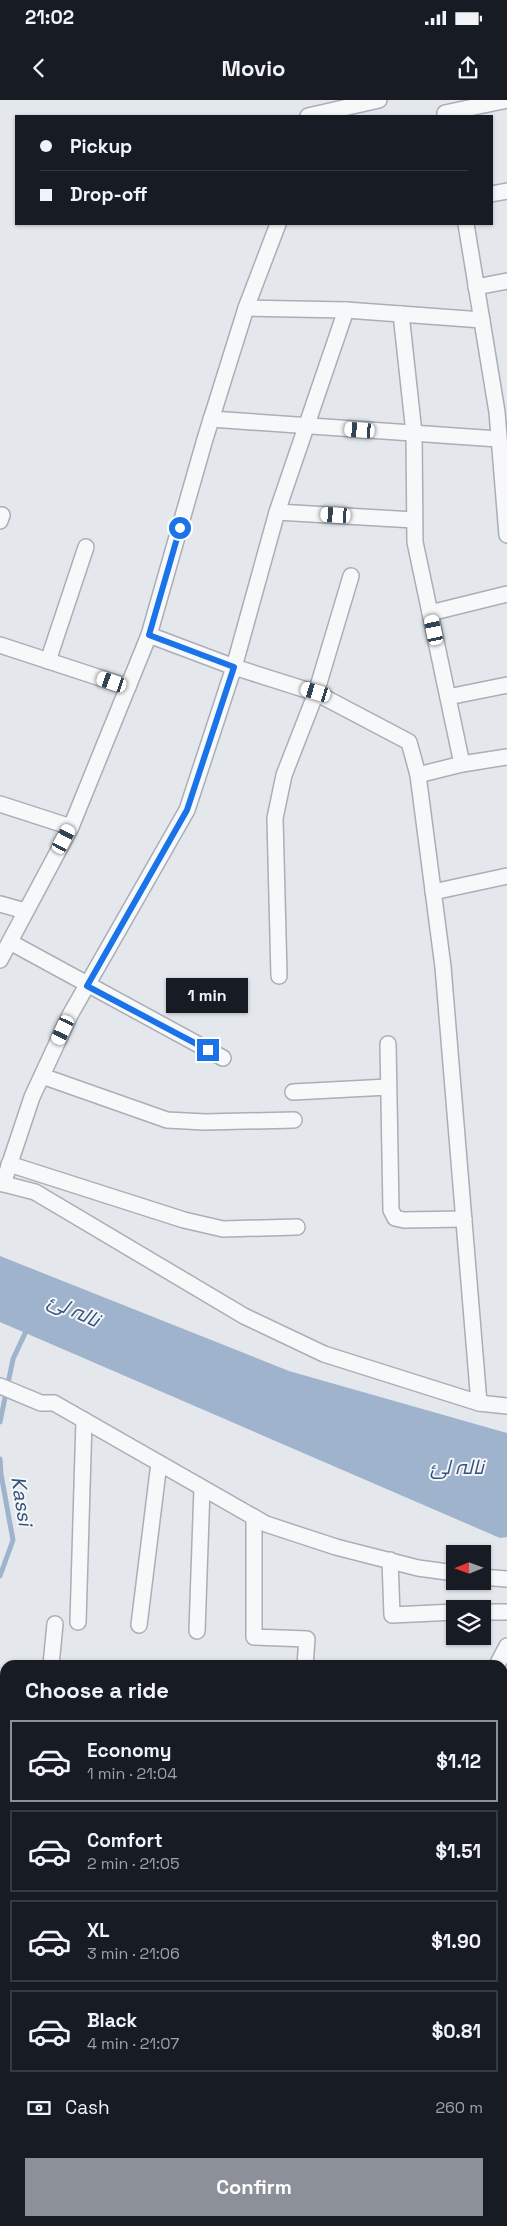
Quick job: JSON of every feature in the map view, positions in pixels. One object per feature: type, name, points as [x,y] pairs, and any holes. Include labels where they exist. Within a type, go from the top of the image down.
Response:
[{"type":"street","points":[[312,115],[379,100]]},
{"type":"street","points":[[445,110],[507,100]]},
{"type":"street","points":[[493,194],[507,190]]},
{"type":"street","points":[[0,960],[70,827],[149,635],[211,420],[246,308],[278,225]]},
{"type":"street","points":[[466,225],[497,412],[507,535]]},
{"type":"street","points":[[476,288],[507,280]]},
{"type":"street","points":[[246,308],[346,310],[482,320]]},
{"type":"street","points":[[346,310],[277,512],[234,667],[187,810],[70,1015],[32,1097],[10,1164],[1,1184],[35,1192],[244,1316],[324,1354],[479,1403],[507,1406]]},
{"type":"street","points":[[401,314],[414,434],[415,542],[462,764]]},
{"type":"street","points":[[211,420],[498,439]]},
{"type":"street","points":[[277,512],[414,520]]},
{"type":"street","points":[[48,661],[86,547]]},
{"type":"street","points":[[279,976],[275,818],[284,775],[316,692],[351,576]]},
{"type":"street","points":[[430,613],[507,594]]},
{"type":"street","points":[[149,635],[234,667],[316,692],[409,742],[418,775],[443,967],[479,1403]]},
{"type":"street","points":[[0,645],[128,687]]},
{"type":"street","points":[[448,697],[507,685]]},
{"type":"street","points":[[418,775],[462,764],[507,757]]},
{"type":"street","points":[[0,804],[70,827]]},
{"type":"street","points":[[433,892],[507,876]]},
{"type":"street","points":[[0,904],[25,910]]},
{"type":"street","points":[[10,942],[87,986],[223,1058]]},
{"type":"street","points":[[388,1044],[391,1210],[395,1218],[404,1220],[464,1219]]},
{"type":"street","points":[[42,1076],[167,1120],[205,1122],[294,1120]]},
{"type":"street","points":[[293,1092],[388,1087]]},
{"type":"street","points":[[10,1164],[184,1220],[223,1229],[297,1227]]},
{"type":"street","points":[[0,1386],[41,1403],[54,1403],[266,1524],[336,1547],[446,1571]]},
{"type":"street","points":[[78,1622],[84,1420]]},
{"type":"street","points":[[139,1625],[159,1463]]},
{"type":"street","points":[[197,1631],[202,1488]]},
{"type":"street","points":[[254,1517],[254,1637],[307,1639],[305,1660]]},
{"type":"street","points":[[390,1560],[392,1616],[446,1613]]},
{"type":"street","points":[[491,1578],[507,1579]]},
{"type":"street","points":[[491,1612],[507,1612]]},
{"type":"street","points":[[52,1660],[56,1624]]},
{"type":"street","points":[[500,1660],[507,1646]]},
{"type":"water","name":"نالہ لئ","points":[[0,1256],[289,1371],[507,1433],[507,1537],[500,1538],[0,1322]]},
{"type":"waterway","name":"Kassi","points":[[0,1422],[13,1359],[28,1327]]},
{"type":"waterway","name":"Kassi","points":[[0,1459],[13,1540],[0,1576]]},
{"type":"route","points":[[180,528],[149,635],[234,667],[187,810],[87,986],[208,1050]]}]
